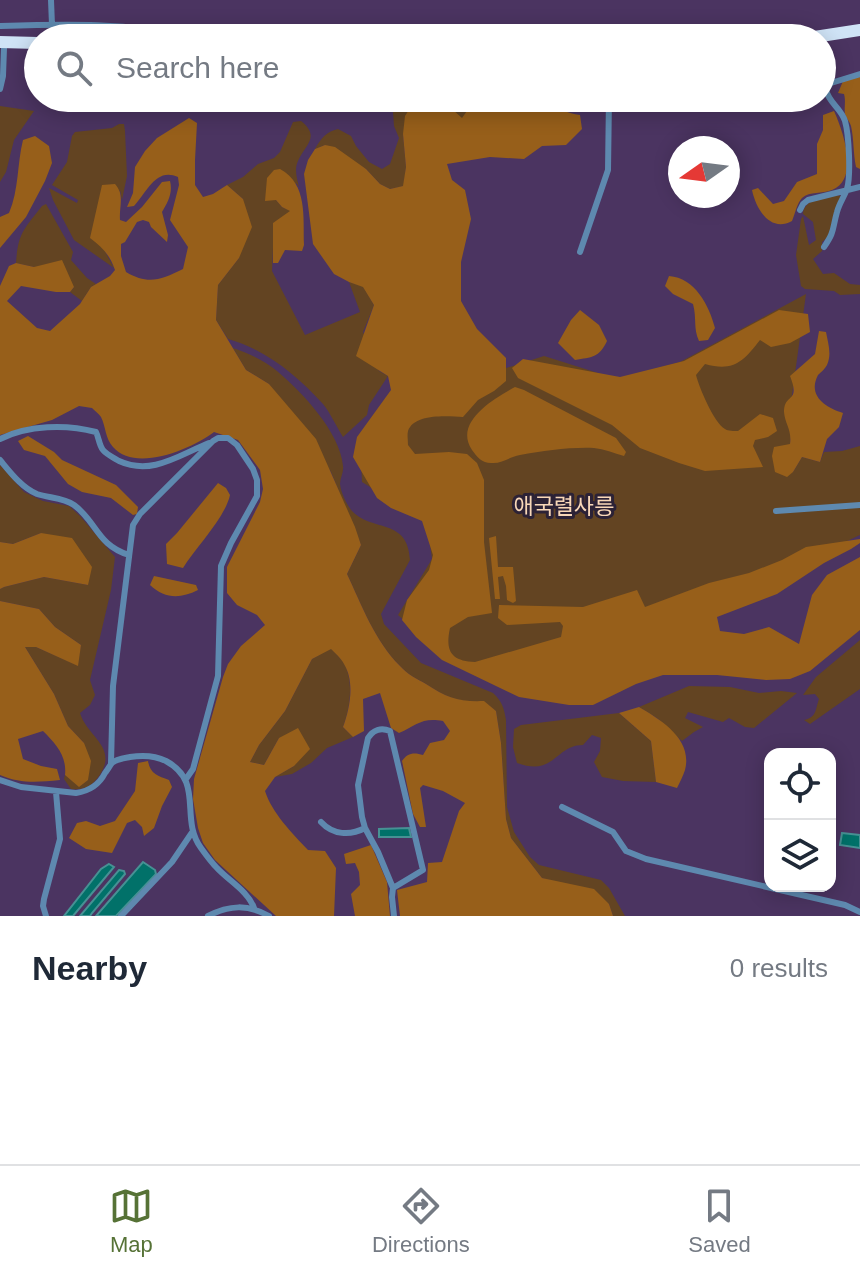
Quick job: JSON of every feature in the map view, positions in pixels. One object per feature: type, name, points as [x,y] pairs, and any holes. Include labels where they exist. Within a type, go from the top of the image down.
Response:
[{"type":"highway","points":[[836,35],[860,32]]},
{"type":"highway","points":[[836,38],[860,32]]},
{"type":"highway","points":[[1,46],[24,46]]},
{"type":"street","points":[[51,0],[52,24]]},
{"type":"street","points":[[0,26],[24,26]]},
{"type":"street","points":[[0,89],[3,76],[1,46]]},
{"type":"street","points":[[836,81],[860,74]]},
{"type":"street","points":[[824,247],[832,237],[837,209],[848,180],[845,122],[836,107]]},
{"type":"street","points":[[580,252],[608,170],[609,112]]},
{"type":"street","points":[[800,210],[808,200],[860,187]]},
{"type":"street","points":[[0,439],[25,430],[52,427],[85,429],[96,432],[103,451],[116,460],[139,467],[163,464],[218,438],[228,438],[237,445],[253,469],[257,496],[221,566],[218,676],[193,769],[186,779]]},
{"type":"street","points":[[0,780],[21,787],[76,793],[90,789],[102,780],[111,763],[113,686],[135,520],[213,441]]},
{"type":"street","points":[[0,460],[31,492],[71,503],[108,545],[115,551],[129,555]]},
{"type":"street","points":[[776,511],[860,505]]},
{"type":"street","points":[[393,888],[423,870],[400,767],[390,731],[385,729],[372,732],[368,738],[358,785],[365,828],[393,888],[394,916]]},
{"type":"street","points":[[111,763],[128,757],[157,757],[180,770],[186,779],[193,831],[199,845],[217,868],[251,900],[254,908]]},
{"type":"street","points":[[46,916],[44,899],[60,839],[56,792]]},
{"type":"street","points":[[562,807],[613,832],[626,851],[646,859],[845,905],[860,912]]},
{"type":"street","points":[[321,822],[335,833],[356,832],[365,828]]},
{"type":"street","points":[[121,916],[172,862],[193,831]]},
{"type":"street","points":[[208,916],[232,908],[254,908],[269,916]]},
{"type":"green space","points":[[0,106],[33,112],[14,140],[6,172],[0,182]]},
{"type":"green space","points":[[393,112],[467,112],[463,118],[403,134],[404,186],[390,189],[380,184],[366,169],[325,145],[315,149],[324,136],[338,129],[351,136],[369,162],[382,169],[390,164],[399,138]]},
{"type":"green space","points":[[301,121],[311,136],[297,164],[299,187],[296,183],[276,200],[291,211],[273,248],[272,271],[305,335],[360,312],[349,282],[363,286],[374,305],[363,332],[379,371],[388,376],[369,405],[367,415],[343,437],[323,404],[302,383],[267,356],[228,339],[216,320],[218,285],[239,258],[243,199],[227,185],[258,164],[274,158],[280,152],[293,122]]},
{"type":"green space","points":[[124,124],[127,176],[122,200],[120,190],[102,246],[114,268],[74,240],[49,188],[77,203],[78,200],[52,185],[67,162],[72,136],[75,132],[112,128]]},
{"type":"green space","points":[[841,196],[830,235],[822,242],[822,251],[813,259],[823,274],[834,273],[850,284],[860,285],[860,294],[840,295],[834,291],[801,286],[796,255],[803,216],[809,245],[816,240],[813,222],[803,214],[804,209],[815,200]]},
{"type":"green space","points":[[46,204],[73,252],[71,260],[96,284],[82,301],[70,292],[74,287],[34,267],[16,263],[23,232]]},
{"type":"green space","name":"애국렬사릉","points":[[806,294],[788,424],[793,472],[802,457],[820,462],[824,452],[860,446],[860,535],[721,600],[480,664],[455,665],[398,615],[432,559],[427,522],[362,482],[360,440],[456,384],[544,356],[617,379],[680,362]]},
{"type":"green space","points":[[233,348],[272,367],[308,401],[335,440],[343,468],[340,484],[353,512],[396,532],[408,547],[410,560],[381,614],[384,624],[421,663],[493,693],[501,702],[506,720],[507,807],[514,832],[530,857],[539,865],[601,880],[625,916],[613,916],[609,904],[542,878],[511,838],[506,819],[496,711],[484,702],[454,698],[433,689],[406,671],[383,646],[347,574],[361,545],[331,472],[269,384],[246,370]]},
{"type":"green space","points":[[0,465],[24,492],[43,501],[69,506],[115,557],[111,590],[90,680],[95,695],[90,705],[80,713],[104,750],[104,766],[99,776],[83,788],[71,789],[64,779],[65,775],[79,786],[84,743],[68,726],[54,694],[25,647],[36,647],[77,665],[81,645],[55,627],[39,609],[0,601],[0,589],[44,577],[88,585],[41,533],[13,544],[0,542]]},
{"type":"green space","points":[[860,640],[860,689],[810,724],[804,720],[813,715],[819,699],[815,694],[803,695],[816,677]]},
{"type":"green space","points":[[331,648],[343,661],[349,678],[348,712],[343,727],[353,737],[327,748],[311,763],[292,774],[275,777],[294,766],[279,738],[264,765],[250,762],[285,711],[312,659]]},
{"type":"green space","points":[[689,686],[730,687],[759,693],[797,693],[754,728],[745,727],[729,718],[723,722],[688,712],[685,718],[703,727],[682,741],[657,718],[639,707]]},
{"type":"green space","points":[[619,713],[651,741],[656,782],[602,777],[594,762],[600,751],[601,738],[592,735],[583,745],[574,746],[539,766],[517,763],[513,747],[514,729],[521,725]]},
{"type":"shaded area","points":[[860,76],[860,169],[856,167],[844,94],[838,93],[843,81]]},
{"type":"shaded area","points":[[408,112],[455,112],[462,118],[466,112],[569,112],[580,115],[582,129],[566,145],[542,146],[524,159],[490,157],[447,164],[452,180],[465,190],[471,219],[461,262],[461,301],[477,329],[506,358],[506,381],[478,400],[463,417],[424,418],[411,425],[408,431],[408,445],[415,454],[467,454],[477,463],[484,480],[484,542],[492,613],[468,617],[450,628],[449,649],[460,660],[475,662],[561,637],[563,626],[560,622],[507,625],[498,618],[499,605],[583,607],[637,590],[645,607],[709,583],[749,573],[806,547],[860,539],[860,543],[851,549],[777,594],[717,617],[720,631],[744,634],[769,627],[799,644],[812,595],[827,575],[860,557],[860,630],[810,671],[790,679],[766,680],[717,675],[663,675],[593,705],[569,705],[519,697],[442,660],[402,620],[407,600],[429,570],[433,555],[422,521],[391,508],[377,498],[353,457],[357,437],[391,390],[388,376],[356,356],[374,305],[363,287],[334,274],[313,244],[304,174],[315,149],[325,145],[335,147],[366,169],[380,184],[390,189],[403,186],[406,167],[403,134]]},
{"type":"shaded area","points":[[834,112],[841,130],[847,154],[845,176],[832,190],[802,198],[792,221],[777,224],[765,217],[752,190],[758,188],[773,204],[784,201],[797,182],[817,174],[817,144],[823,130],[823,115]]},
{"type":"shaded area","points":[[189,118],[197,123],[195,185],[203,197],[227,185],[243,199],[252,227],[239,258],[218,285],[216,320],[246,370],[269,384],[316,439],[361,545],[347,574],[370,623],[383,646],[409,674],[447,696],[484,701],[496,711],[506,819],[511,838],[542,878],[594,889],[609,904],[613,916],[400,916],[397,890],[427,882],[428,863],[442,862],[459,811],[465,803],[423,785],[420,788],[426,827],[420,827],[413,814],[402,761],[411,754],[423,755],[430,743],[444,740],[450,731],[443,721],[430,720],[399,733],[391,728],[380,693],[363,699],[364,731],[353,737],[343,727],[349,703],[347,671],[331,649],[312,659],[285,711],[250,762],[264,765],[279,738],[298,728],[310,749],[294,766],[275,777],[265,791],[277,815],[296,837],[308,850],[325,851],[336,868],[334,916],[276,916],[215,860],[203,843],[193,799],[194,779],[223,677],[241,646],[265,625],[257,615],[237,605],[227,593],[227,567],[260,502],[263,489],[260,470],[238,440],[214,432],[164,456],[135,458],[123,455],[110,444],[99,415],[92,408],[79,406],[52,420],[0,435],[0,286],[9,266],[16,263],[34,267],[62,260],[74,287],[70,292],[21,286],[7,301],[37,328],[50,331],[80,304],[91,287],[115,270],[105,252],[90,238],[102,185],[115,184],[118,188],[121,197],[120,220],[126,222],[162,182],[170,181],[168,201],[162,212],[167,242],[149,222],[143,220],[137,222],[121,244],[121,256],[126,272],[141,279],[161,278],[183,269],[188,247],[170,220],[179,185],[178,177],[164,175],[158,178],[134,206],[127,207],[133,193],[135,167],[145,151],[157,138]]},
{"type":"shaded area","points":[[35,136],[49,146],[52,163],[26,217],[0,248],[0,217],[9,213],[12,204],[23,140]]},
{"type":"shaded area","points":[[280,169],[289,175],[300,193],[304,245],[302,251],[285,250],[278,263],[273,263],[273,223],[290,211],[276,200],[265,201],[267,178],[274,170]]},
{"type":"shaded area","points":[[669,276],[693,287],[705,302],[715,328],[708,340],[699,341],[693,304],[673,294],[665,286]]},
{"type":"shaded area","points":[[580,310],[599,325],[607,341],[594,356],[575,360],[558,343]]},
{"type":"shaded area","points":[[779,310],[808,314],[810,332],[790,343],[771,347],[760,340],[737,363],[723,367],[705,364],[696,375],[712,412],[725,429],[738,431],[760,414],[773,418],[777,431],[755,440],[753,446],[763,467],[705,471],[640,448],[612,425],[518,378],[512,368],[523,359],[620,377],[684,361]]},
{"type":"shaded area","points":[[819,331],[826,332],[829,357],[818,375],[815,389],[820,400],[843,413],[839,427],[827,439],[820,462],[802,457],[787,477],[775,472],[772,456],[774,447],[790,444],[784,412],[786,402],[794,391],[790,376],[815,354]]},
{"type":"shaded area","points":[[515,387],[616,438],[626,452],[624,456],[598,449],[575,448],[520,455],[495,463],[482,461],[468,440],[472,421],[488,404]]},
{"type":"shaded area","points":[[28,436],[62,460],[116,485],[138,507],[137,514],[133,515],[111,498],[82,492],[68,484],[45,456],[24,450],[18,441]]},
{"type":"shaded area","points":[[218,483],[230,495],[222,513],[183,568],[167,564],[166,544]]},
{"type":"shaded area","points":[[41,533],[72,538],[92,567],[88,585],[44,577],[0,589],[0,542],[13,544]]},
{"type":"shaded area","points":[[496,536],[498,567],[513,567],[516,601],[513,603],[507,600],[503,576],[498,577],[500,599],[495,599],[489,538]]},
{"type":"shaded area","points":[[154,576],[196,585],[198,590],[179,596],[167,595],[150,585]]},
{"type":"shaded area","points":[[0,601],[39,609],[55,627],[81,645],[78,666],[36,647],[25,647],[54,694],[68,726],[84,743],[91,761],[88,780],[79,787],[65,775],[62,756],[43,731],[18,739],[23,759],[57,769],[60,780],[22,781],[0,775]]},
{"type":"shaded area","points":[[639,707],[657,718],[680,740],[686,759],[677,788],[656,782],[651,741],[619,713]]},
{"type":"shaded area","points":[[148,761],[153,772],[169,780],[172,787],[154,828],[144,836],[142,827],[135,820],[127,823],[112,853],[86,849],[69,838],[77,823],[86,821],[100,826],[115,821],[135,791],[138,763]]},
{"type":"shaded area","points":[[409,828],[411,837],[379,837],[379,829]]},
{"type":"shaded area","points":[[842,833],[860,835],[860,848],[840,845]]},
{"type":"shaded area","points":[[371,845],[387,882],[390,916],[355,916],[351,894],[360,885],[359,872],[355,863],[346,864],[344,854]]},
{"type":"shaded area","points":[[143,862],[156,874],[116,916],[96,916]]},
{"type":"shaded area","points":[[109,864],[114,867],[73,916],[64,916],[101,869]]},
{"type":"shaded area","points":[[119,870],[125,874],[90,916],[80,916]]}]
